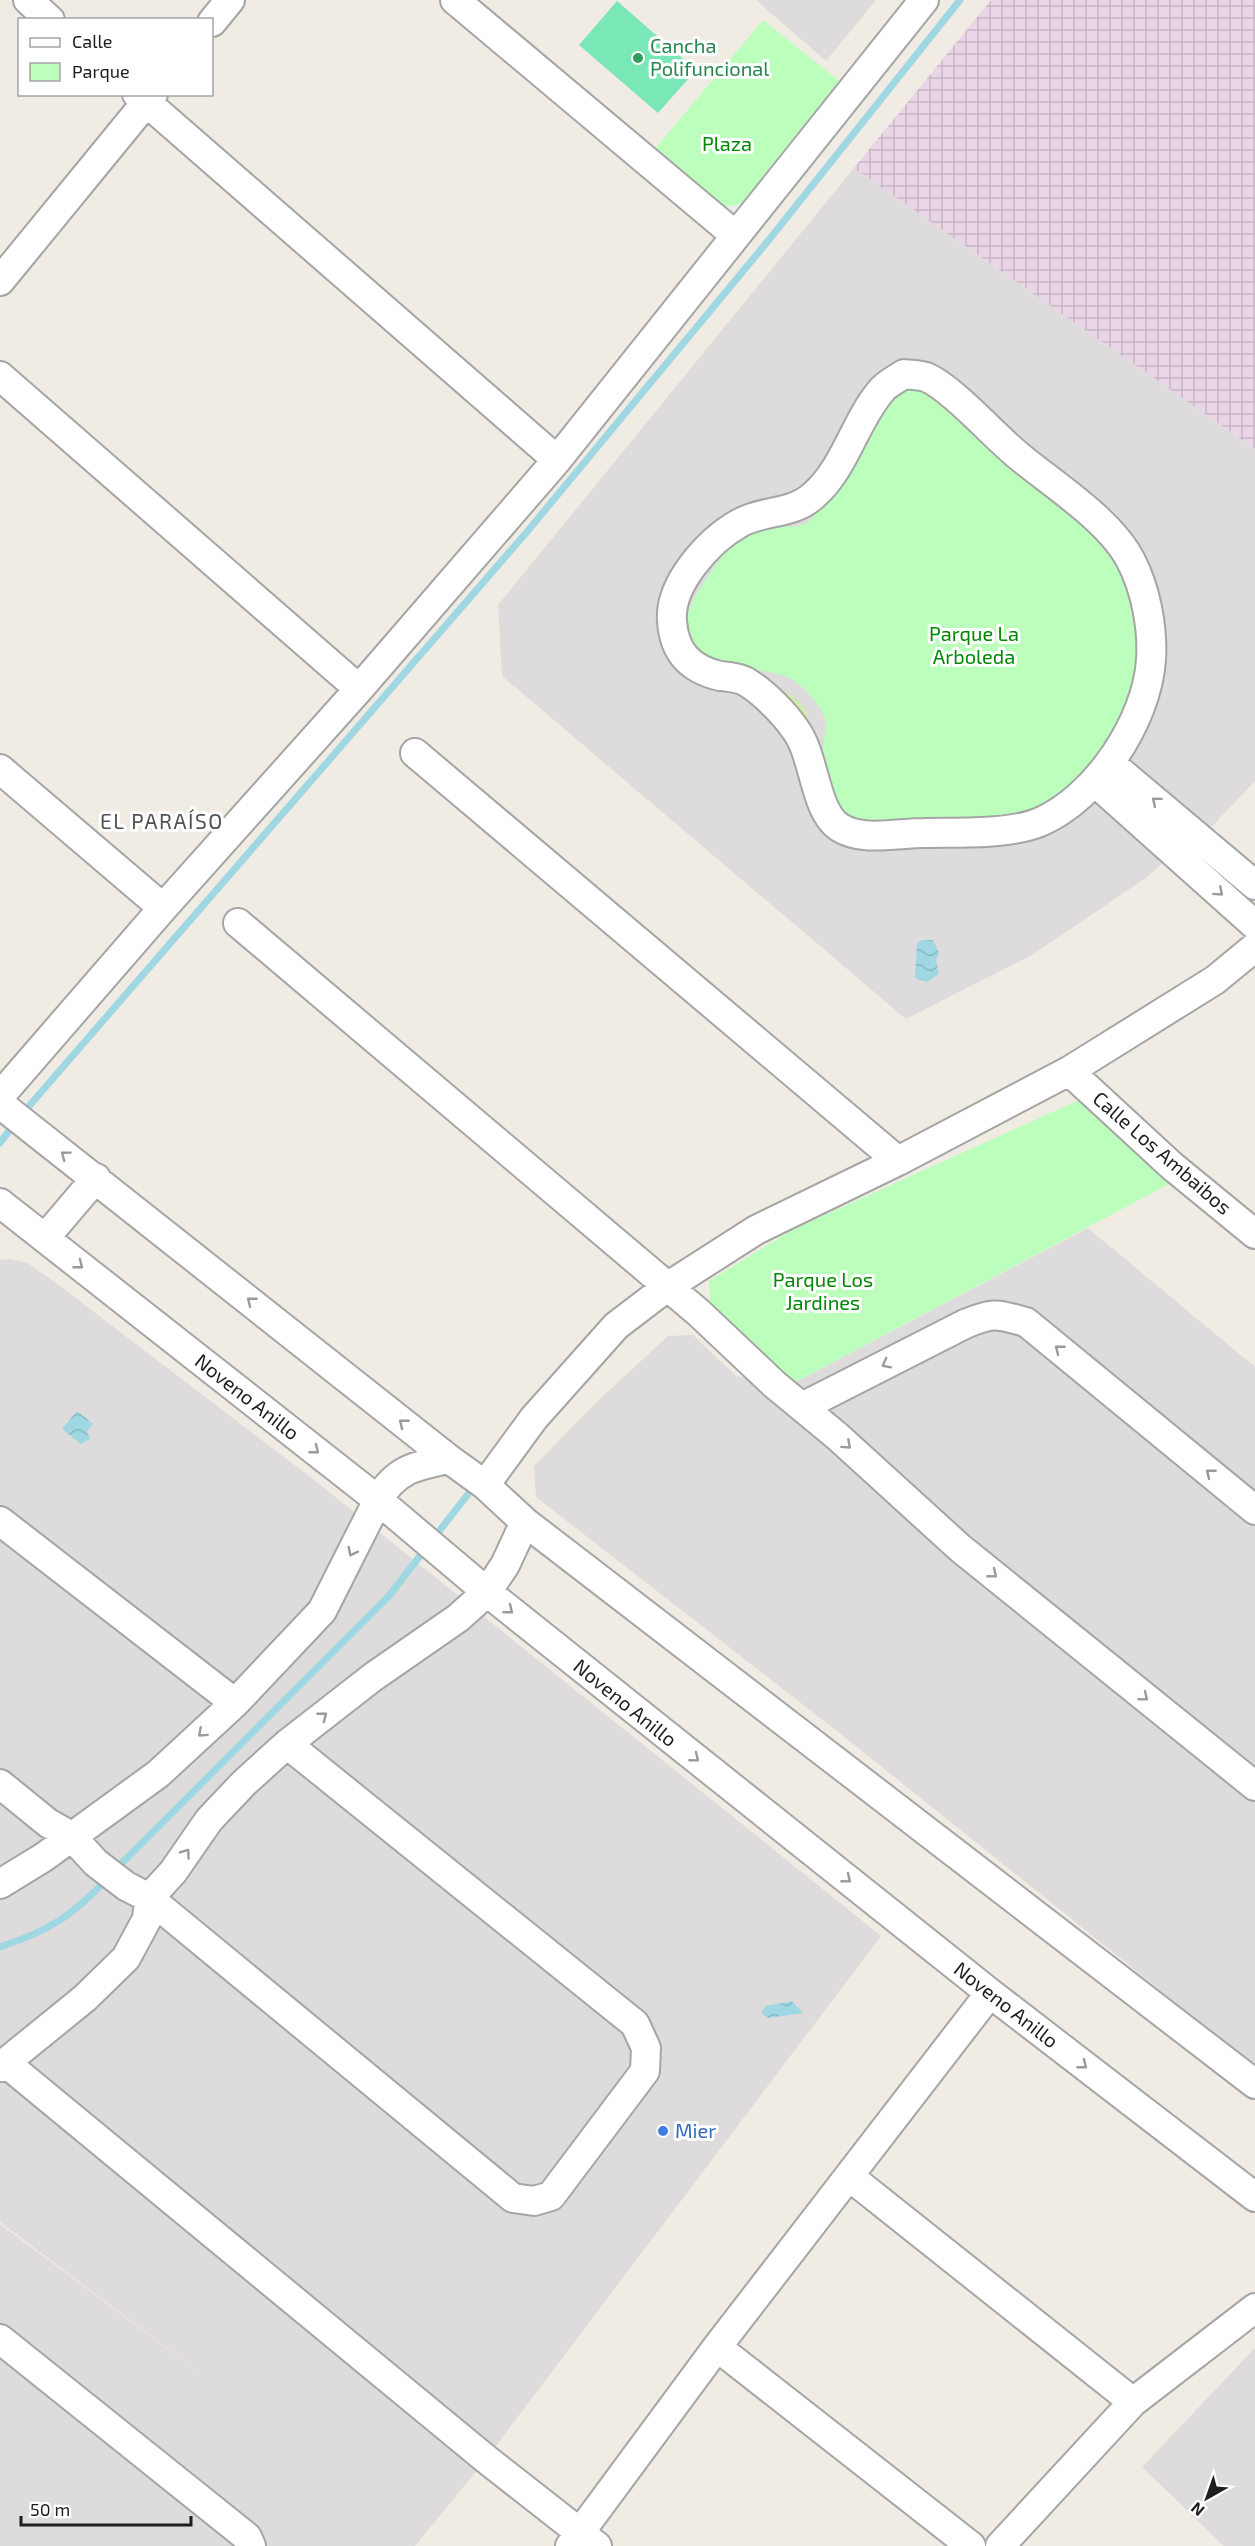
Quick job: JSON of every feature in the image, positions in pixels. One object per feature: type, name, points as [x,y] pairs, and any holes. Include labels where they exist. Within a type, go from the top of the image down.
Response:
[{"type":"street","points":[[28,0],[48,18]]},
{"type":"street","points":[[213,21],[230,0]]},
{"type":"street","points":[[455,0],[735,235]]},
{"type":"street","points":[[924,0],[557,460],[359,689],[163,908],[10,1110],[449,1460],[485,1485],[525,1522],[1255,2084]]},
{"type":"street","points":[[0,281],[145,97],[557,460]]},
{"type":"street","points":[[904,374],[924,376],[941,387],[1014,452],[1104,526],[1130,559],[1144,592],[1151,662],[1132,725],[1102,773],[1039,822],[985,832],[855,835],[835,825],[822,806],[812,762],[796,729],[746,681],[710,673],[689,662],[674,642],[671,616],[678,591],[698,561],[717,541],[742,521],[774,514],[803,503],[816,494],[843,457],[881,389],[904,374]]},
{"type":"street","points":[[0,376],[359,689]]},
{"type":"street","points":[[415,753],[898,1161]]},
{"type":"street","points":[[0,769],[163,908]]},
{"type":"street","points":[[1102,773],[1255,885]]},
{"type":"street","points":[[1102,773],[1255,926]]},
{"type":"street","points":[[238,923],[667,1287],[960,1548],[1255,1786]]},
{"type":"street","points":[[485,1485],[534,1418],[616,1326],[667,1287],[756,1230],[898,1161],[1069,1071],[1215,980],[1255,947]]},
{"type":"street","name":"Calle Los Ambaibos","points":[[1069,1071],[1172,1166],[1255,1234]]},
{"type":"street","points":[[45,1238],[96,1178]]},
{"type":"street","name":"Noveno Anillo","points":[[0,1203],[378,1500],[487,1592],[990,1993],[1255,2197]]},
{"type":"street","points":[[802,1407],[991,1313],[1026,1322],[1255,1510]]},
{"type":"street","points":[[0,1884],[158,1774],[235,1703],[322,1611],[387,1484],[405,1470],[449,1460]]},
{"type":"street","points":[[0,1521],[235,1703]]},
{"type":"street","points":[[137,1892],[173,1872],[210,1820],[287,1744],[373,1677],[458,1618],[487,1592],[505,1565],[525,1522]]},
{"type":"street","points":[[0,1784],[48,1823],[71,1836],[96,1863],[137,1892],[513,2198],[534,2201],[551,2196],[645,2071],[646,2048],[635,2024],[287,1744]]},
{"type":"street","points":[[137,1892],[147,1920],[126,1958],[85,1998],[4,2066],[486,2459],[582,2542],[717,2347],[990,1993]]},
{"type":"street","points":[[850,2177],[1133,2402]]},
{"type":"street","points":[[1000,2546],[1133,2402],[1255,2308]]},
{"type":"street","points":[[0,2339],[247,2537],[252,2546]]},
{"type":"street","points":[[717,2347],[971,2546]]},
{"type":"shaded area","points":[[756,0],[876,0],[826,61]]},
{"type":"shaded area","points":[[991,0],[1255,0],[1255,449],[854,168]]},
{"type":"shaded area","points":[[854,168],[1255,449],[1255,781],[1200,839],[1165,861],[1147,877],[1032,955],[906,1019],[502,676],[498,605]]},
{"type":"shaded area","points":[[1088,1228],[1255,1367],[1255,2066],[837,1731],[536,1497],[534,1466],[602,1397],[668,1336],[693,1335],[736,1376],[774,1384],[792,1384]]},
{"type":"shaded area","points":[[9,1259],[28,1263],[60,1286],[318,1483],[881,1936],[486,2459],[415,2546],[0,2546],[0,2224],[224,2391],[0,2222],[0,1260]]},
{"type":"shaded area","points":[[1255,2348],[1255,2546],[1224,2546],[1142,2467]]},
{"type":"green space","name":"Cancha Polifuncional","points":[[617,1],[696,70],[658,113],[579,45]]},
{"type":"green space","name":"Plaza","points":[[763,20],[843,84],[751,196],[740,204],[725,206],[709,199],[654,150]]},
{"type":"green space","name":"Parque La Arboleda","points":[[913,386],[933,397],[1098,534],[1126,570],[1143,645],[1131,700],[1102,752],[1049,805],[1015,818],[866,825],[838,813],[822,763],[825,717],[812,697],[791,679],[778,674],[730,666],[701,655],[692,644],[687,629],[690,607],[694,599],[730,547],[752,529],[768,526],[795,526],[813,518],[867,439],[890,400],[898,393]]},
{"type":"green space","points":[[772,689],[796,699],[806,711],[811,737]]},
{"type":"green space","name":"Parque Los Jardines","points":[[1081,1099],[1175,1181],[792,1384],[711,1311],[709,1281],[794,1229]]},
{"type":"water","points":[[923,940],[933,940],[939,953],[936,960],[939,974],[927,982],[915,978],[917,943]]},
{"type":"water","points":[[77,1411],[93,1424],[87,1431],[90,1439],[81,1444],[62,1429]]},
{"type":"water","points":[[792,2001],[803,2013],[768,2018],[763,2015],[762,2011],[766,2006]]},
{"type":"waterway","points":[[23,1113],[526,533],[768,241],[960,0]]},
{"type":"waterway","points":[[0,1143],[14,1124]]},
{"type":"waterway","points":[[433,1539],[472,1489]]},
{"type":"waterway","points":[[115,1870],[389,1596],[426,1548]]},
{"type":"waterway","points":[[0,1947],[32,1935],[58,1921],[81,1904],[106,1880]]},
{"type":"place","name":"Cancha Polifuncional","points":[[638,58]]},
{"type":"place","name":"Mier","points":[[663,2131]]},
{"type":"district","name":"EL PARAÍSO","points":[[162,822]]}]
